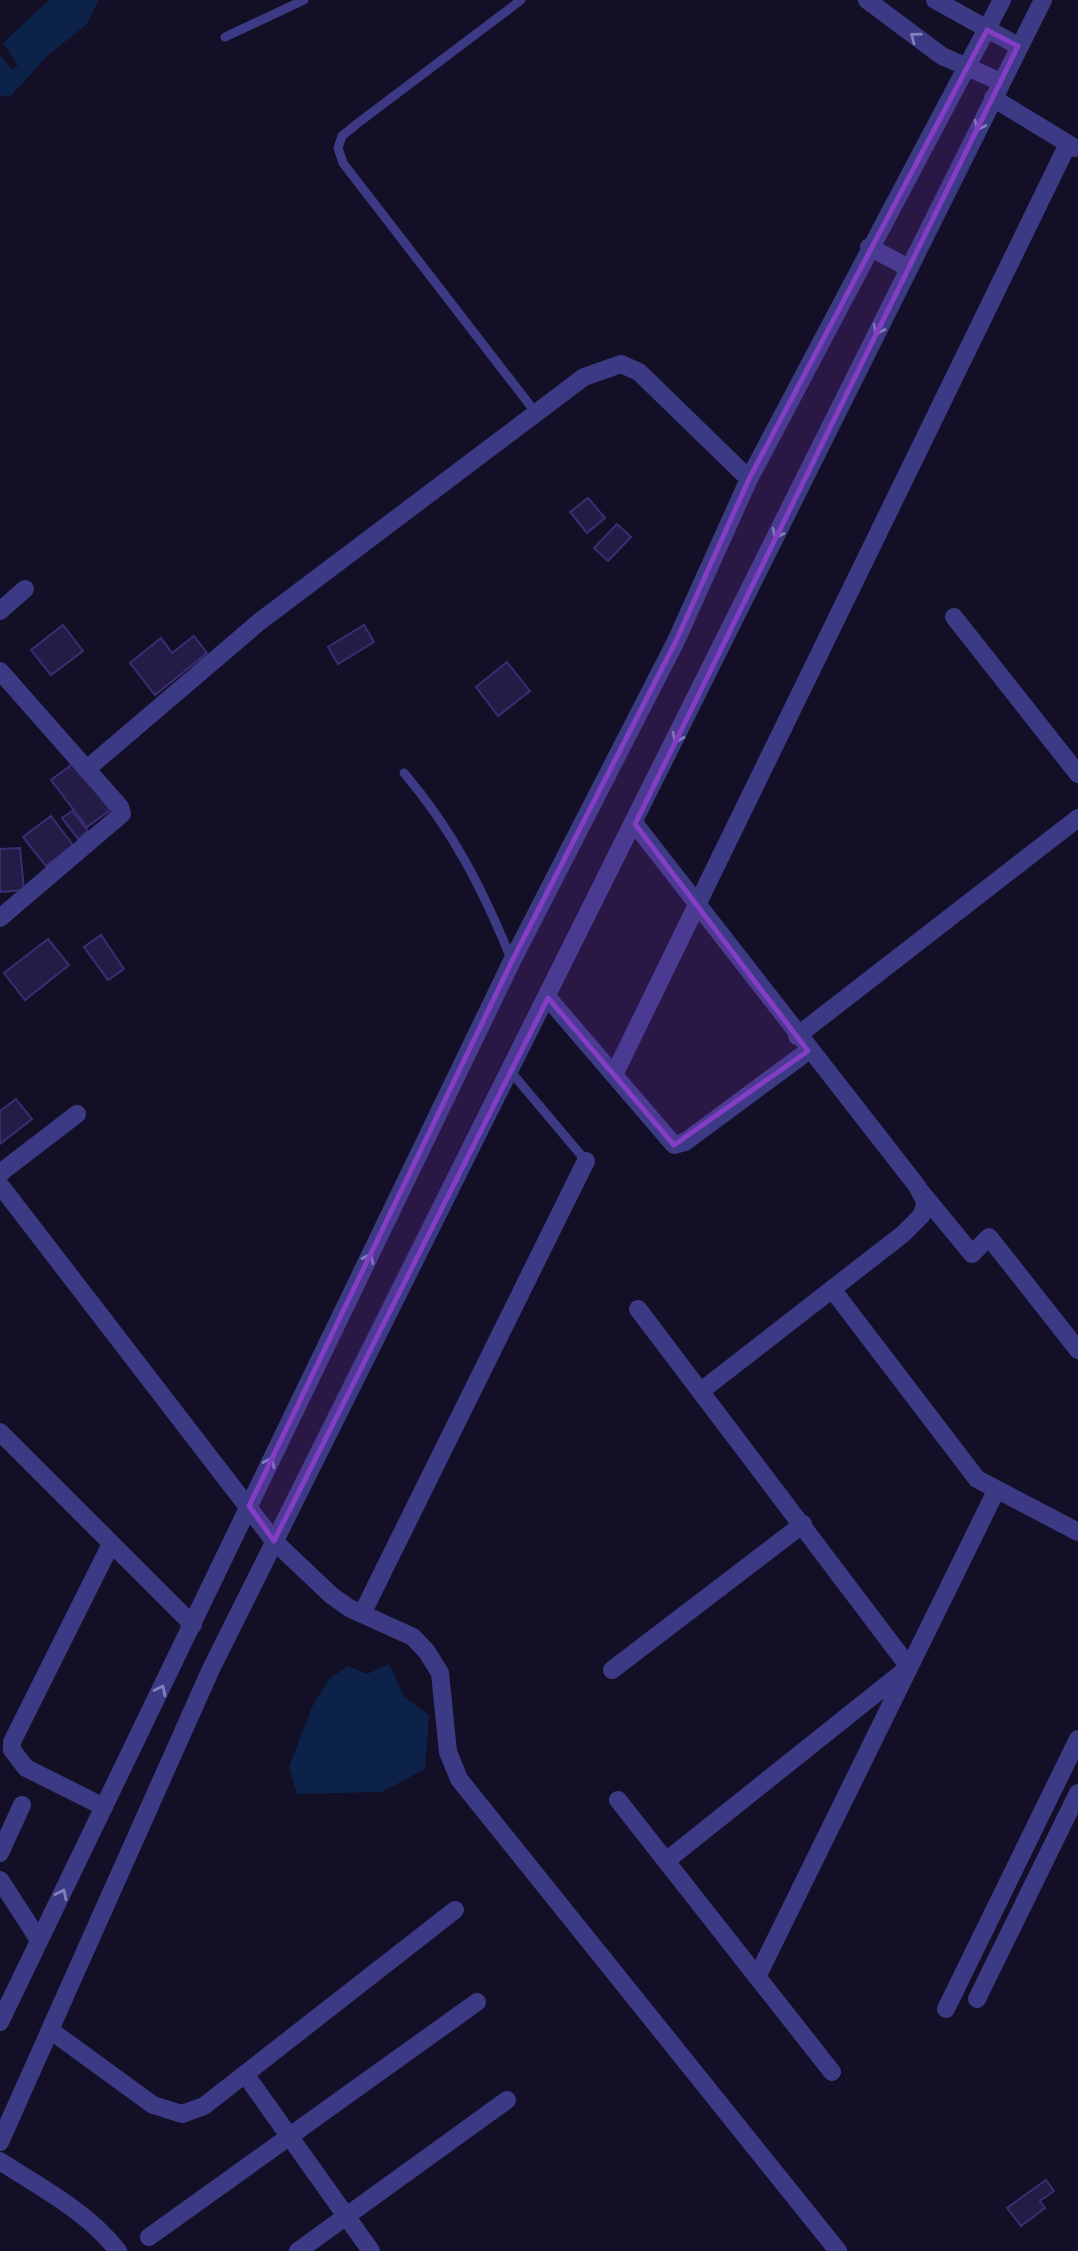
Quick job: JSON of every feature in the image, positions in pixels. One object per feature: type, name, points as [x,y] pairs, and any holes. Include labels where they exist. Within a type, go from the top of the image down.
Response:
[{"type":"street","points":[[614,1074],[696,903],[1073,147],[967,68],[920,42],[867,0]]},
{"type":"street","points":[[935,0],[1018,46]]},
{"type":"street","points":[[0,2022],[512,961],[676,641],[750,479],[869,247],[1002,0]]},
{"type":"street","points":[[0,2142],[211,1669],[635,824],[1043,0]]},
{"type":"street","points":[[869,247],[909,268]]},
{"type":"street","points":[[88,768],[258,622],[584,377],[621,365],[639,372],[750,479]]},
{"type":"street","points":[[0,611],[25,589]]},
{"type":"street","points":[[954,617],[1078,775]]},
{"type":"street","points":[[0,671],[120,807],[120,819],[0,918]]},
{"type":"street","points":[[548,998],[674,1145],[685,1142],[1078,818]]},
{"type":"street","points":[[635,824],[803,1043],[972,1254],[989,1237],[1078,1350]]},
{"type":"street","points":[[0,1173],[77,1114]]},
{"type":"street","points":[[362,1614],[586,1161]]},
{"type":"street","points":[[0,1185],[274,1541],[331,1595],[362,1614],[413,1637],[427,1652],[440,1673],[448,1752],[459,1779],[838,2251]]},
{"type":"street","points":[[701,1391],[921,1216],[926,1203],[916,1186]]},
{"type":"street","points":[[832,1289],[977,1479],[1078,1532]]},
{"type":"street","points":[[638,1309],[909,1667]]},
{"type":"street","points":[[0,1432],[193,1625]]},
{"type":"street","points":[[757,1977],[996,1491]]},
{"type":"street","points":[[612,1670],[803,1524]]},
{"type":"street","points":[[104,1807],[26,1768],[12,1750],[12,1742],[111,1544]]},
{"type":"street","points":[[666,1861],[909,1667]]},
{"type":"street","points":[[946,2009],[1078,1738]]},
{"type":"street","points":[[977,1999],[1078,1793]]},
{"type":"street","points":[[618,1800],[832,2072]]},
{"type":"street","points":[[0,1853],[22,1805]]},
{"type":"street","points":[[0,1880],[39,1940]]},
{"type":"street","points":[[50,2030],[153,2105],[182,2114],[204,2106],[455,1910]]},
{"type":"street","points":[[149,2237],[477,2002]]},
{"type":"street","points":[[245,2074],[371,2251]]},
{"type":"street","points":[[298,2251],[507,2100]]},
{"type":"street","points":[[0,2161],[78,2212],[107,2236],[118,2251]]},
{"type":"lane","points":[[225,37],[304,0]]},
{"type":"lane","points":[[521,0],[358,123],[342,136],[338,148],[343,163],[536,413]]},
{"type":"lane","points":[[404,773],[448,827],[512,961]]},
{"type":"lane","points":[[511,1072],[586,1161]]},
{"type":"highlighted area","points":[[987,30],[1018,46],[635,824],[808,1051],[674,1145],[548,998],[274,1541],[249,1506],[512,961],[676,641],[749,479]]},
{"type":"water","points":[[49,0],[99,0],[86,25],[48,55],[10,97],[0,95],[0,55],[12,69],[18,65],[3,43]]},
{"type":"water","points":[[389,1664],[404,1697],[429,1715],[425,1769],[382,1792],[297,1794],[289,1767],[312,1707],[329,1679],[348,1666],[367,1674]]},
{"type":"building","points":[[588,498],[605,518],[587,533],[570,512]]},
{"type":"building","points":[[617,524],[631,537],[608,561],[594,548]]},
{"type":"building","points":[[63,625],[83,651],[51,675],[31,650]]},
{"type":"building","points":[[364,625],[374,642],[338,664],[328,647]]},
{"type":"building","points":[[194,636],[207,653],[155,695],[130,663],[161,638],[172,653]]},
{"type":"building","points":[[507,662],[530,691],[498,716],[476,687]]},
{"type":"building","points":[[74,763],[110,810],[87,827],[51,780]]},
{"type":"building","points":[[72,811],[88,831],[78,839],[62,818]]},
{"type":"building","points":[[51,816],[73,845],[46,866],[23,837]]},
{"type":"building","points":[[20,848],[24,890],[0,892],[0,849]]},
{"type":"building","points":[[101,935],[124,969],[108,980],[84,947]]},
{"type":"building","points":[[48,939],[69,965],[25,1000],[4,973]]},
{"type":"building","points":[[16,1099],[32,1119],[0,1144],[0,1111]]},
{"type":"building","points":[[1046,2180],[1054,2191],[1040,2201],[1045,2208],[1021,2226],[1007,2208]]}]
